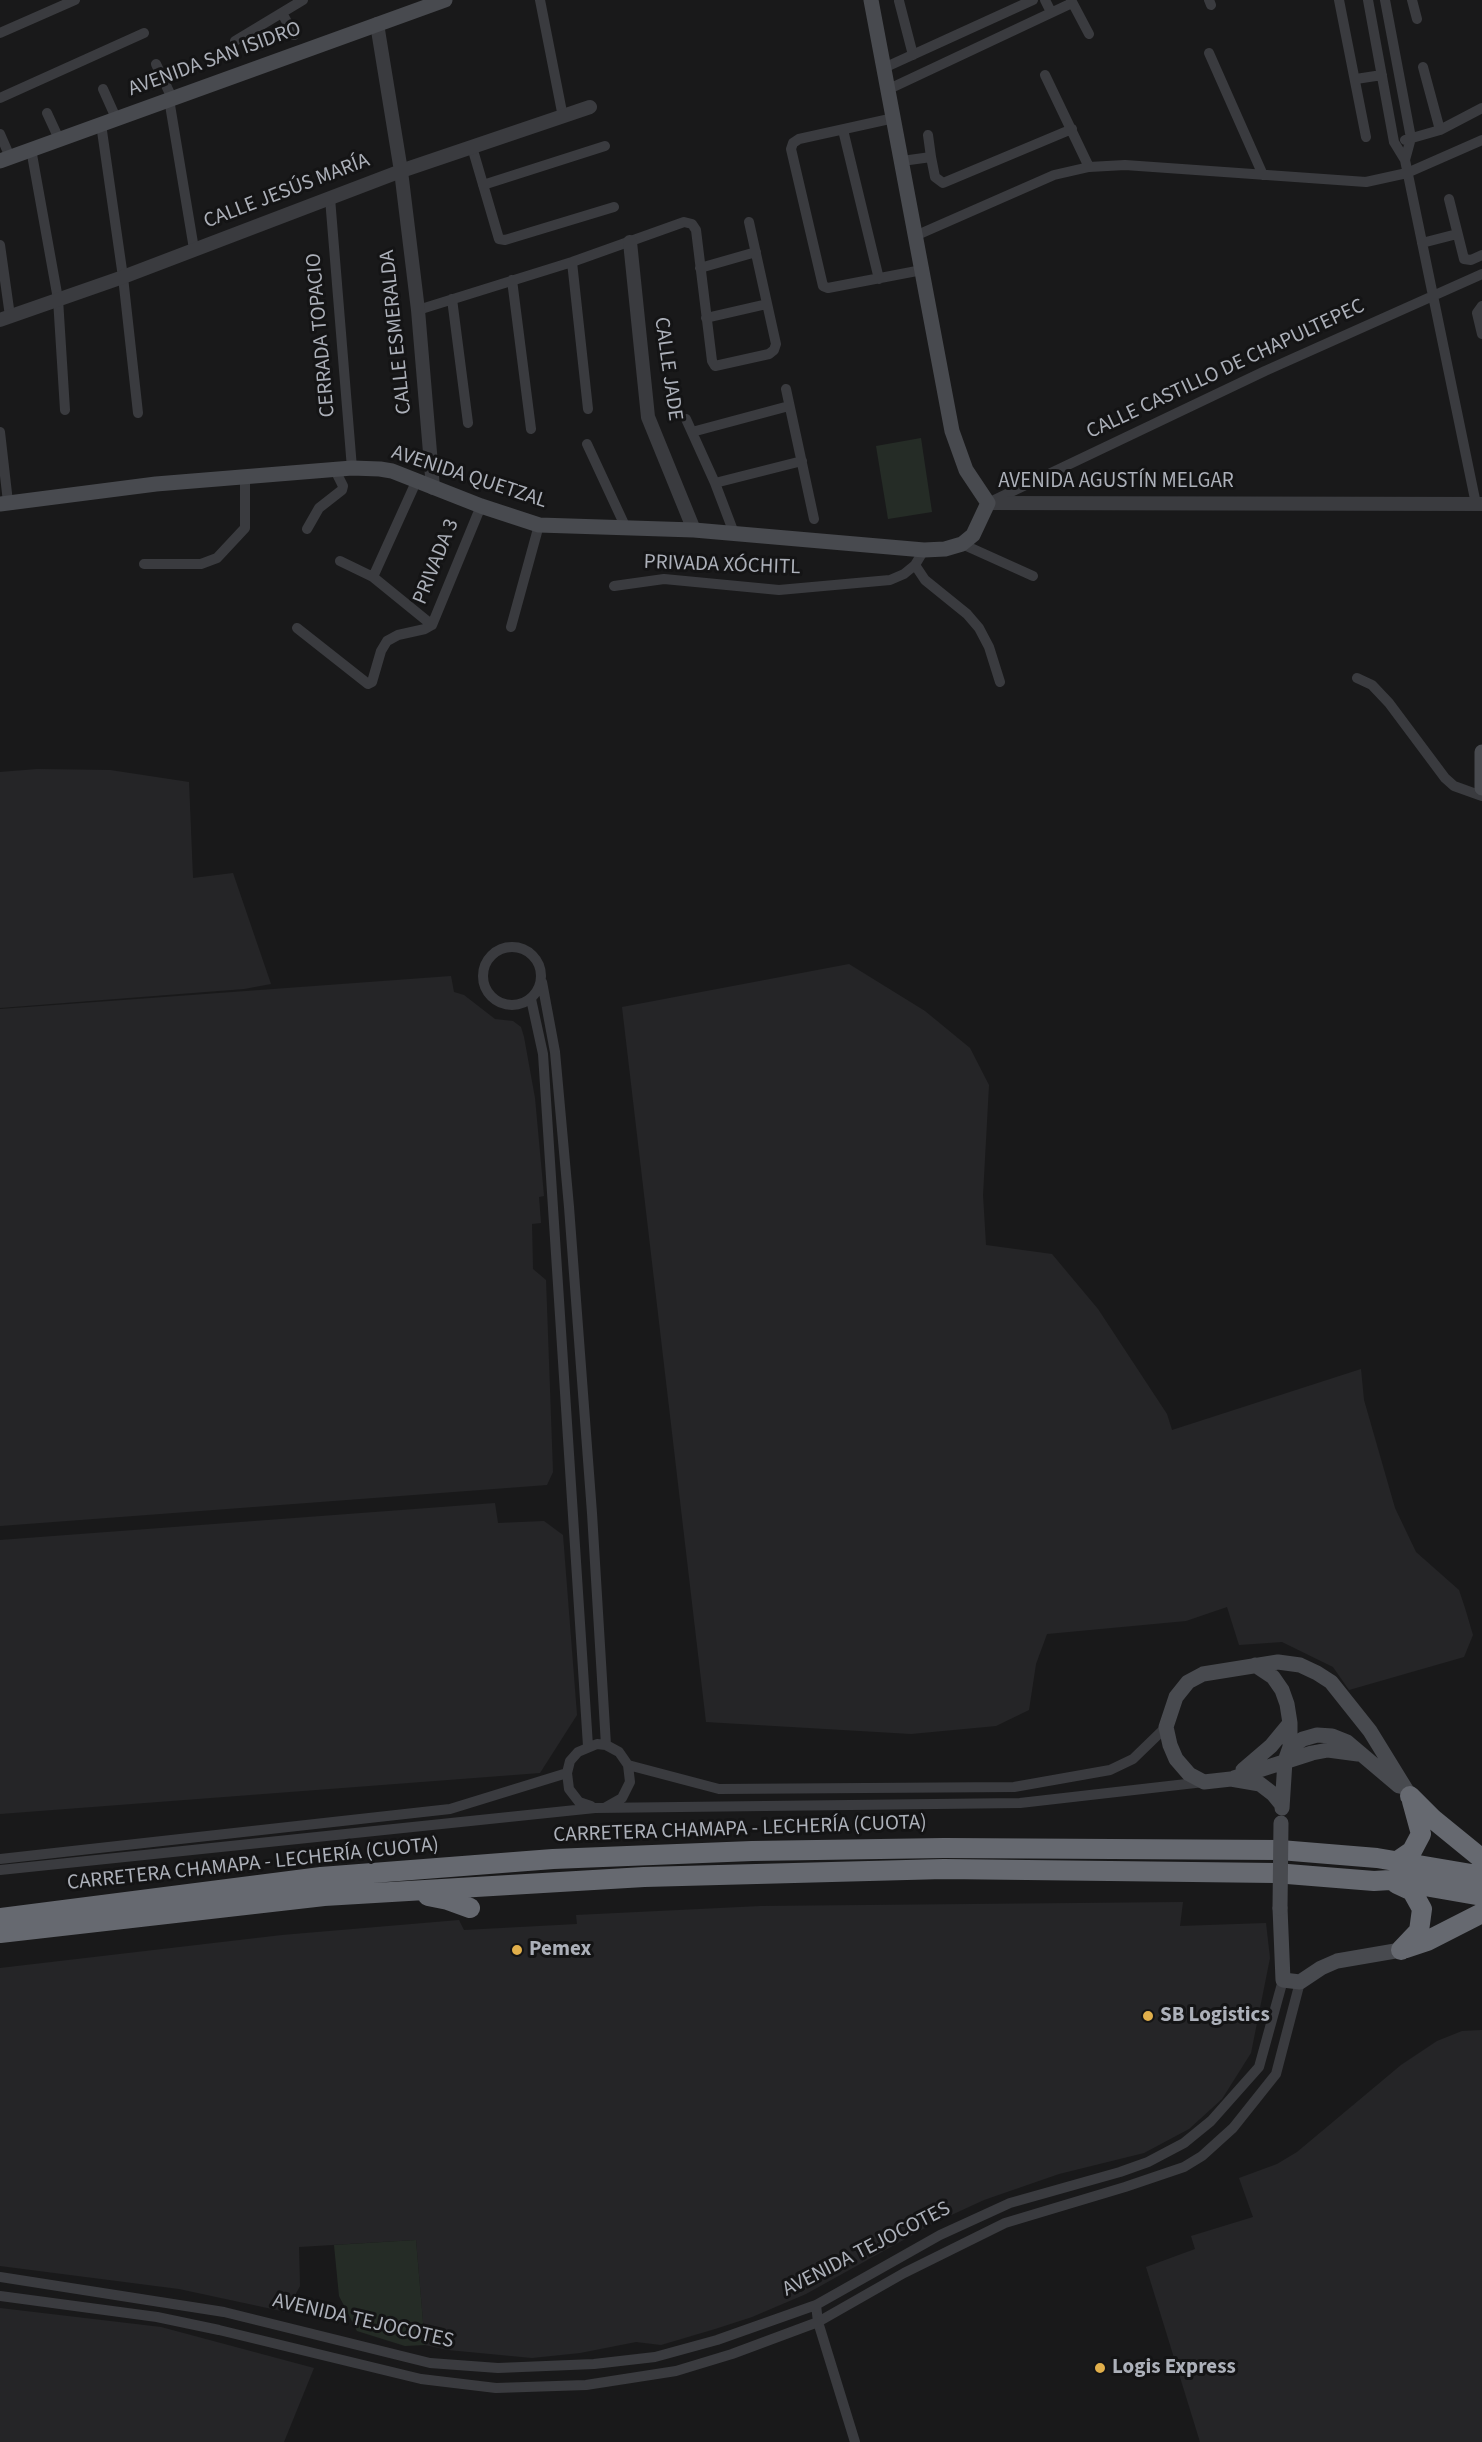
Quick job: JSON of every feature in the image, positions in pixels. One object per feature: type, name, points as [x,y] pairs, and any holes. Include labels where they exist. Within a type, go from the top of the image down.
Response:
[{"type":"highway","points":[[1410,1796],[1433,1819],[1482,1860]]},
{"type":"highway","points":[[1401,1950],[1419,1931],[1422,1909],[1412,1891],[1393,1871],[1412,1851],[1421,1834],[1410,1796]]},
{"type":"highway","name":"CARRETERA CHAMAPA - LECHERÍA (CUOTA)","points":[[0,1918],[321,1878],[553,1859],[933,1848],[1280,1850],[1377,1858],[1393,1871],[1482,1896]]},
{"type":"highway","name":"CARRETERA CHAMAPA - LECHERÍA (CUOTA)","points":[[0,1933],[324,1896],[644,1876],[956,1869],[1275,1873],[1374,1881],[1393,1871],[1482,1876]]},
{"type":"highway","points":[[577,1895],[602,1884],[644,1876]]},
{"type":"highway","points":[[324,1896],[369,1899],[428,1896],[470,1908]]},
{"type":"highway","points":[[1401,1950],[1427,1941],[1482,1913]]},
{"type":"main road","name":"AVENIDA SAN ISIDRO","points":[[5,159],[445,0]]},
{"type":"main road","name":"AVENIDA AGUSTÍN MELGAR","points":[[871,0],[886,68],[952,431],[966,470],[988,503]]},
{"type":"main road","name":"AVENIDA QUETZAL","points":[[4,503],[156,484],[352,468],[392,471],[481,506],[539,525],[694,530],[924,550],[945,549],[962,544]]},
{"type":"main road","points":[[962,544],[973,535],[988,503]]},
{"type":"main road","points":[[1482,752],[1482,786]]},
{"type":"main road","points":[[1282,1805],[1274,1794],[1260,1784],[1231,1779],[1204,1782],[1189,1774],[1176,1760],[1166,1727],[1176,1697],[1188,1682],[1203,1674],[1255,1665],[1278,1662],[1300,1665],[1331,1682],[1370,1731],[1410,1796]]},
{"type":"main road","points":[[1231,1779],[1256,1761],[1290,1723],[1282,1690],[1273,1677],[1255,1665]]},
{"type":"main road","name":"AVENIDA TEJOCOTES","points":[[1283,1980],[1280,1908],[1281,1823],[1290,1723]]},
{"type":"main road","points":[[1231,1779],[1287,1754],[1328,1750],[1358,1754],[1410,1796]]},
{"type":"main road","points":[[1283,1980],[1300,1982],[1321,1968],[1337,1961],[1401,1950]]},
{"type":"street","points":[[0,33],[75,0]]},
{"type":"street","points":[[235,41],[303,0]]},
{"type":"street","points":[[540,0],[562,117]]},
{"type":"street","points":[[886,68],[1033,0]]},
{"type":"street","points":[[1045,0],[1051,12]]},
{"type":"street","points":[[1339,0],[1366,137]]},
{"type":"street","points":[[1368,0],[1394,142],[1405,160],[1479,504]]},
{"type":"street","points":[[1385,0],[1411,138],[1405,160]]},
{"type":"street","points":[[1412,0],[1417,19]]},
{"type":"street","points":[[900,1],[913,55]]},
{"type":"street","points":[[889,89],[1071,1],[1089,34]]},
{"type":"street","points":[[282,13],[294,35]]},
{"type":"street","name":"CALLE ESMERALDA","points":[[376,24],[401,171],[418,310],[433,488]]},
{"type":"street","points":[[0,98],[144,33]]},
{"type":"street","points":[[1209,53],[1263,175]]},
{"type":"street","points":[[156,64],[170,99],[194,249]]},
{"type":"street","points":[[1423,67],[1440,130]]},
{"type":"street","points":[[1046,75],[1089,167]]},
{"type":"street","points":[[1356,79],[1382,75]]},
{"type":"street","points":[[103,89],[117,118]]},
{"type":"street","name":"CALLE JESÚS MARÍA","points":[[5,318],[123,277],[401,171],[590,107]]},
{"type":"street","points":[[1394,142],[1440,130],[1482,108]]},
{"type":"street","points":[[47,113],[59,139]]},
{"type":"street","points":[[894,118],[799,139],[793,143],[791,149],[821,283],[828,288],[922,270]]},
{"type":"street","points":[[101,124],[123,277],[138,412]]},
{"type":"street","points":[[928,135],[935,177],[943,183],[1072,129]]},
{"type":"street","points":[[843,130],[879,279]]},
{"type":"street","points":[[0,134],[5,159]]},
{"type":"street","points":[[915,236],[1054,175],[1089,167],[1125,165],[1366,182],[1407,173],[1482,140]]},
{"type":"street","points":[[472,147],[498,239],[505,240],[614,207]]},
{"type":"street","points":[[483,185],[604,147]]},
{"type":"street","points":[[31,149],[58,299],[65,410]]},
{"type":"street","points":[[902,161],[931,157]]},
{"type":"street","name":"CERRADA TOPACIO","points":[[330,198],[352,468]]},
{"type":"street","points":[[1449,199],[1466,261],[1482,255]]},
{"type":"street","points":[[418,310],[572,262],[684,222],[692,224],[696,230],[712,362],[715,366],[721,367],[769,354],[774,350],[776,344],[749,222]]},
{"type":"street","points":[[1422,243],[1457,234]]},
{"type":"street","name":"CALLE JADE","points":[[630,242],[648,417],[694,530]]},
{"type":"street","points":[[0,245],[5,318]]},
{"type":"street","points":[[700,268],[756,252]]},
{"type":"street","points":[[572,262],[588,409]]},
{"type":"street","name":"CALLE CASTILLO DE CHAPULTEPEC","points":[[988,503],[1265,371],[1482,274]]},
{"type":"street","points":[[513,280],[531,429]]},
{"type":"street","points":[[452,299],[468,423]]},
{"type":"street","points":[[706,318],[767,304]]},
{"type":"street","points":[[1482,306],[1477,313],[1482,334]]},
{"type":"street","points":[[786,389],[814,519]]},
{"type":"street","points":[[692,432],[789,406]]},
{"type":"street","points":[[686,419],[715,483],[734,533]]},
{"type":"street","points":[[0,432],[4,503]]},
{"type":"street","points":[[586,444],[626,528]]},
{"type":"street","points":[[715,483],[802,461]]},
{"type":"street","points":[[307,529],[318,508],[338,496],[342,490],[343,486],[335,470]]},
{"type":"street","points":[[144,564],[201,564],[217,558],[245,528],[245,476]]},
{"type":"street","points":[[373,578],[416,482]]},
{"type":"street","name":"AVENIDA AGUSTÍN MELGAR","points":[[988,503],[1479,504]]},
{"type":"street","name":"PRIVADA 3","points":[[297,628],[368,684],[376,677],[381,651],[387,641],[398,635],[432,625],[481,506]]},
{"type":"street","points":[[511,627],[539,525]]},
{"type":"street","points":[[962,544],[1033,576]]},
{"type":"street","name":"PRIVADA XÓCHITL","points":[[614,586],[664,579],[779,590],[890,580],[915,565],[924,550]]},
{"type":"street","points":[[340,561],[373,578],[432,625]]},
{"type":"street","points":[[915,565],[925,580],[967,614],[979,628],[989,647],[1000,682]]},
{"type":"street","points":[[1357,678],[1372,684],[1389,703],[1445,778],[1454,786],[1482,796]]},
{"type":"street","points":[[542,982],[531,999],[516,1006],[500,1004],[487,994],[482,978],[486,962],[498,950],[514,946],[530,952],[540,965],[555,1052],[592,1513],[606,1745]]},
{"type":"street","points":[[531,999],[543,1054],[588,1746]]},
{"type":"street","points":[[628,1765],[720,1789],[1014,1787],[1110,1770],[1133,1759],[1166,1727]]},
{"type":"street","points":[[606,1745],[619,1752],[628,1765],[630,1782],[622,1798],[601,1807],[579,1802],[569,1789],[567,1773],[570,1761],[588,1746],[606,1745]]},
{"type":"street","points":[[0,1859],[450,1809],[567,1773]]},
{"type":"street","points":[[0,1870],[601,1807],[1020,1803],[1204,1782]]},
{"type":"street","name":"AVENIDA TEJOCOTES","points":[[0,2277],[224,2312],[430,2363],[518,2367],[594,2364],[655,2357],[717,2340],[816,2305],[940,2235],[1010,2203],[1120,2172],[1148,2162],[1184,2143],[1211,2121],[1259,2067],[1283,1980]]},
{"type":"street","name":"AVENIDA TEJOCOTES","points":[[0,2296],[156,2317],[421,2379],[514,2389],[586,2385],[676,2371],[732,2354],[818,2322],[904,2272],[1005,2223],[1184,2167],[1209,2151],[1233,2128],[1276,2074],[1300,1982]]},
{"type":"street","points":[[816,2305],[818,2322],[855,2442]]},
{"type":"street","points":[[514,2389],[518,2367]]},
{"type":"shaded area","points":[[921,438],[932,512],[888,519],[876,446]]},
{"type":"shaded area","points":[[37,769],[110,770],[189,782],[193,878],[233,873],[271,984],[244,989],[0,1008],[0,772]]},
{"type":"shaded area","points":[[849,964],[925,1011],[970,1048],[989,1085],[983,1195],[986,1245],[1052,1254],[1098,1309],[1167,1414],[1172,1430],[1361,1369],[1364,1400],[1395,1508],[1416,1552],[1459,1590],[1473,1635],[1464,1657],[1349,1690],[1333,1667],[1282,1642],[1239,1645],[1227,1607],[1186,1621],[1047,1634],[1036,1664],[1029,1710],[996,1726],[911,1734],[706,1722],[622,1007]]},
{"type":"shaded area","points":[[451,976],[454,992],[464,995],[495,1019],[513,1021],[521,1027],[524,1037],[535,1098],[544,1196],[539,1197],[541,1223],[532,1224],[533,1269],[546,1280],[553,1472],[547,1485],[0,1526],[0,1009]]},
{"type":"shaded area","points":[[495,1503],[498,1523],[544,1521],[563,1535],[577,1715],[540,1773],[0,1814],[0,1540]]},
{"type":"shaded area","points":[[1183,1902],[1180,1926],[1266,1923],[1270,1958],[1251,2053],[1222,2099],[1189,2129],[1144,2153],[1059,2174],[984,2200],[934,2223],[806,2294],[752,2317],[715,2329],[661,2345],[636,2342],[580,2353],[532,2358],[448,2350],[425,2345],[416,2240],[299,2247],[300,2286],[286,2312],[179,2289],[0,2266],[0,1968],[282,1935],[459,1920],[464,1930],[577,1924],[576,1915],[761,1906]]},
{"type":"shaded area","points":[[1482,2030],[1482,2442],[1200,2442],[1146,2267],[1195,2249],[1191,2236],[1253,2217],[1239,2178],[1277,2164],[1297,2152],[1401,2065],[1437,2041],[1462,2031]]},
{"type":"shaded area","points":[[416,2240],[425,2345],[405,2346],[357,2331],[339,2296],[334,2245]]},
{"type":"shaded area","points":[[0,2308],[161,2327],[314,2368],[284,2442],[0,2442]]},
{"type":"place","name":"Pemex","points":[[517,1950]]},
{"type":"place","name":"SB Logistics","points":[[1148,2016]]},
{"type":"place","name":"Logis Express","points":[[1100,2368]]}]
